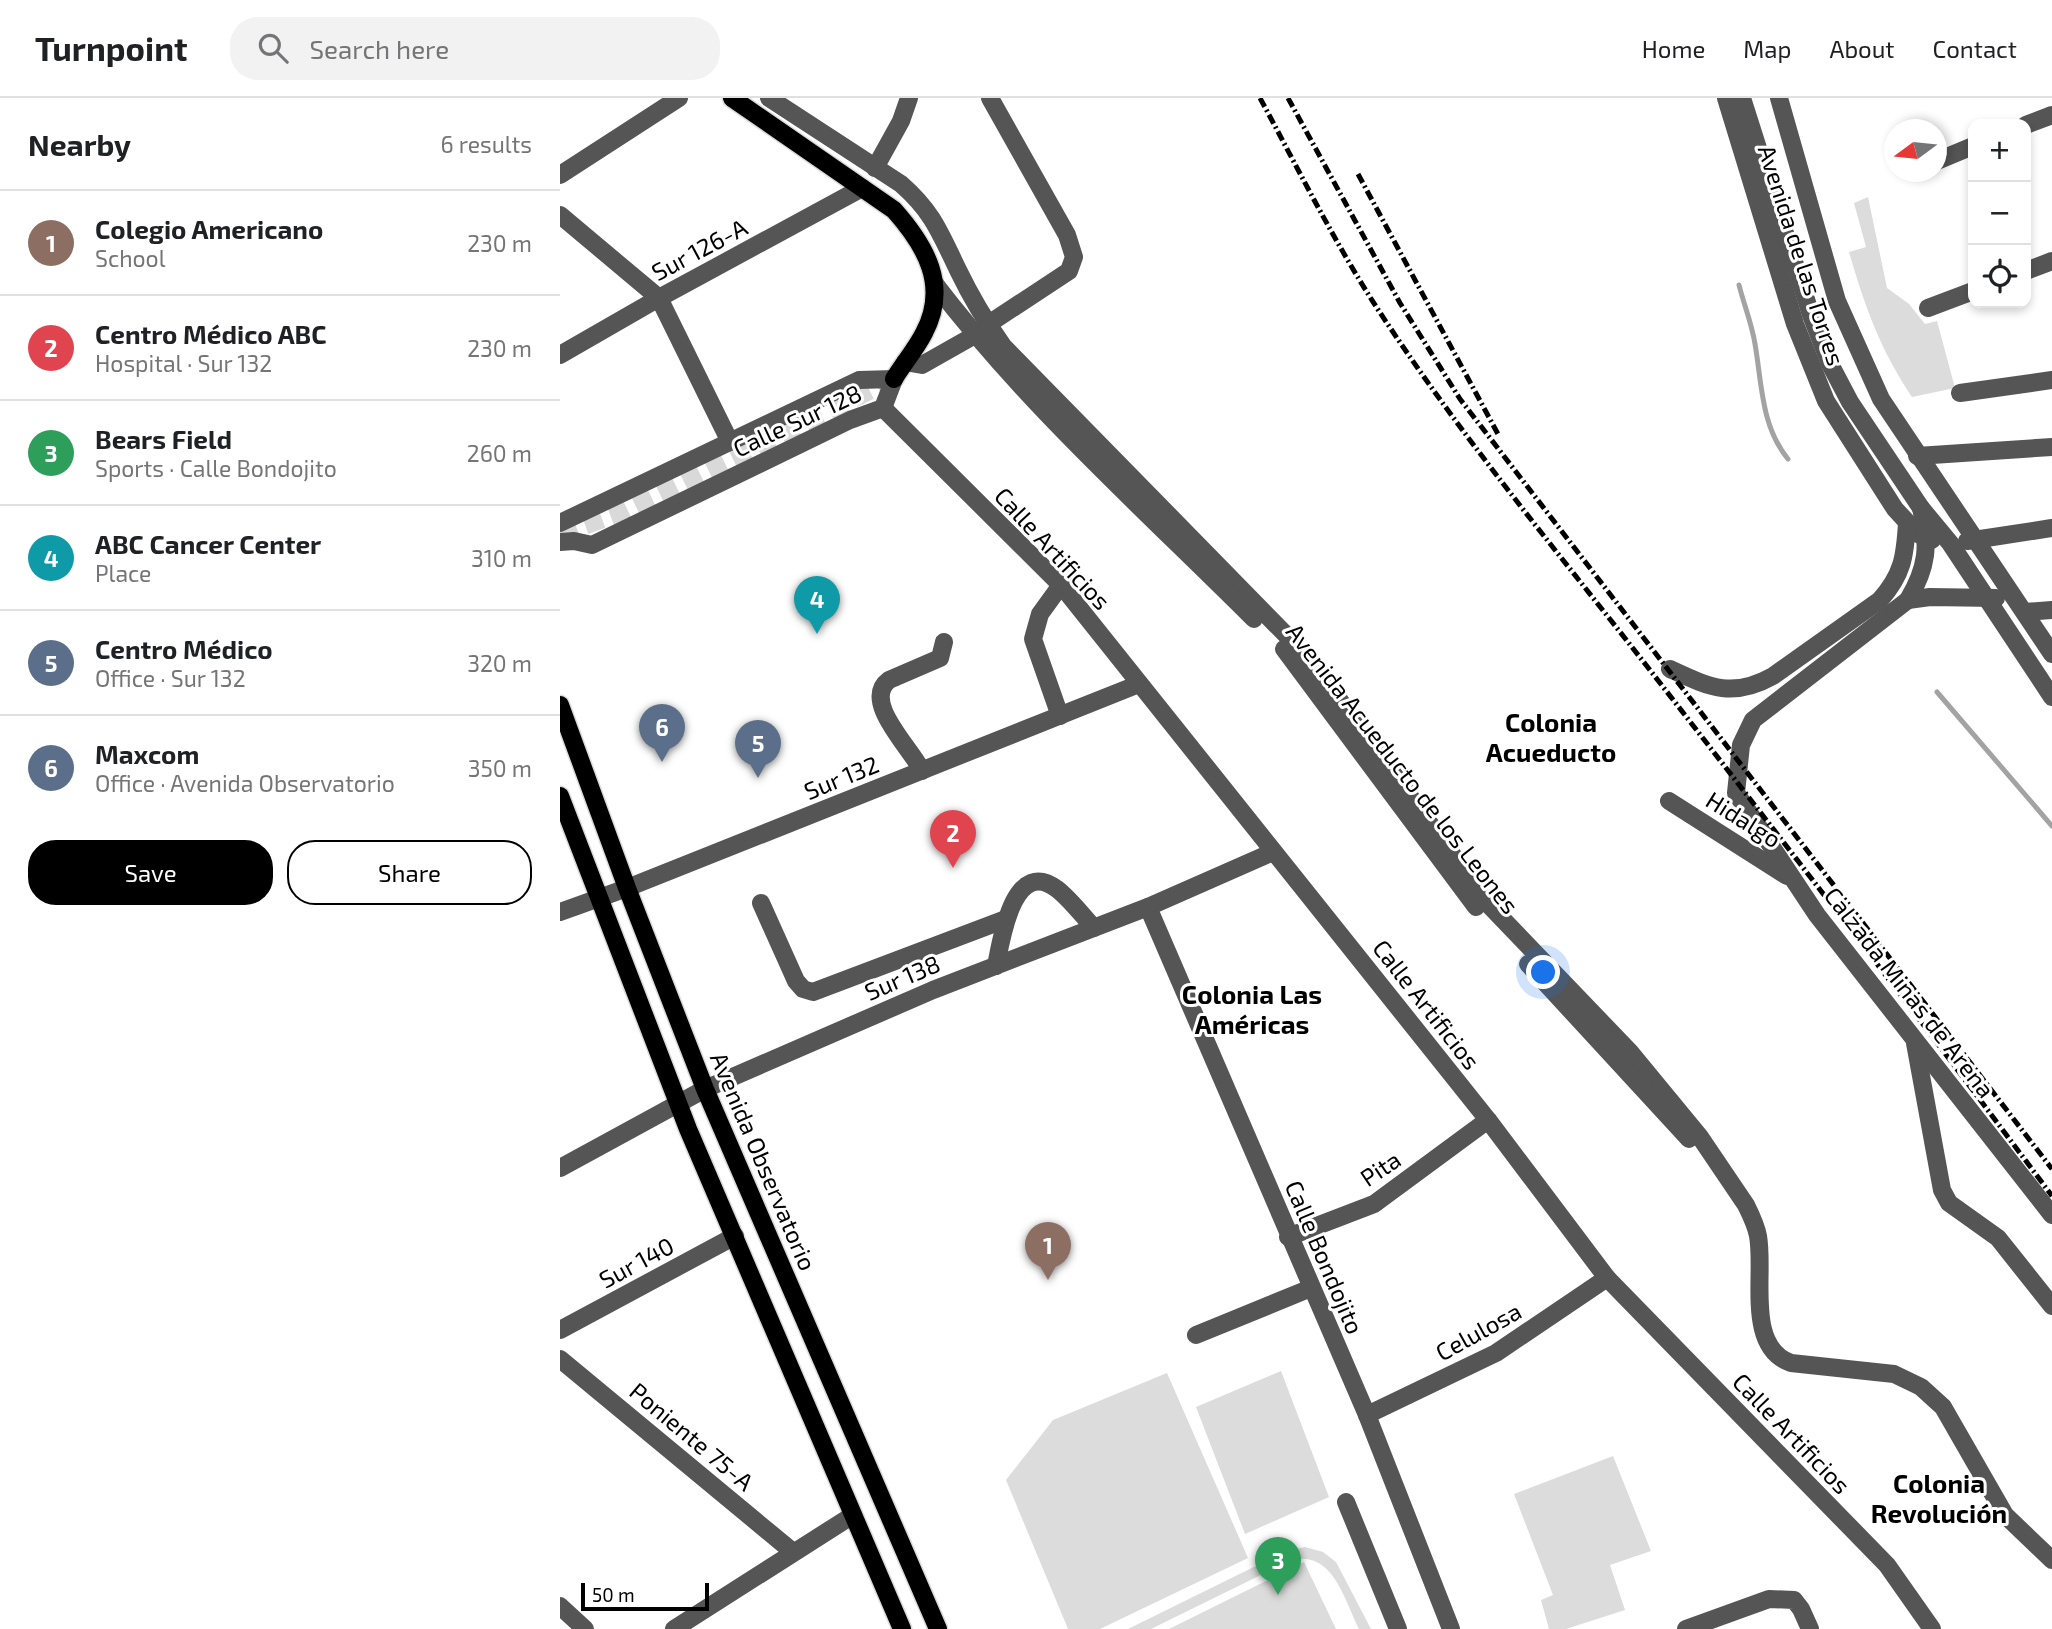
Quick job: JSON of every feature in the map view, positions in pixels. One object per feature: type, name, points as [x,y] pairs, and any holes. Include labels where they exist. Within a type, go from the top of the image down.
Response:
[{"type":"main road","points":[[732,98],[894,210],[913,231],[926,256],[935,284],[934,311],[894,379]]},
{"type":"main road","name":"Avenida Observatorio","points":[[560,705],[705,1089],[938,1629]]},
{"type":"main road","points":[[560,796],[677,1104],[902,1629]]},
{"type":"street","points":[[560,175],[679,98]]},
{"type":"street","points":[[769,98],[901,184],[918,199],[932,216],[981,330]]},
{"type":"street","points":[[875,168],[901,121],[909,98]]},
{"type":"street","points":[[905,362],[922,365],[981,330],[1069,271],[1074,257],[1067,234],[990,98]]},
{"type":"street","name":"Avenida de las Torres","points":[[1726,98],[1795,324],[1826,401],[1907,523],[1918,534],[1927,539],[1950,543],[1977,539]]},
{"type":"street","name":"Avenida de las Torres","points":[[1742,98],[1811,315],[1830,364],[1850,402],[1987,597],[2052,697]]},
{"type":"street","name":"Avenida de las Torres","points":[[1779,98],[1837,300],[1881,399],[2052,654]]},
{"type":"street","points":[[2031,123],[2052,115]]},
{"type":"street","points":[[1947,156],[1968,148]]},
{"type":"street","name":"Sur 126-A","points":[[560,355],[862,188]]},
{"type":"street","points":[[560,215],[659,298],[730,442]]},
{"type":"street","points":[[2031,269],[2052,261]]},
{"type":"street","name":"Avenida Acueducto de los Leones","points":[[935,284],[981,330],[1096,464],[1285,651],[1485,919],[1686,1136],[1716,1162],[1746,1205],[1758,1237],[1762,1322],[1767,1343],[1777,1356],[1791,1363],[1894,1374],[1921,1387],[1943,1407],[2005,1515],[2052,1560]]},
{"type":"street","points":[[1928,308],[1968,293]]},
{"type":"street","name":"Calle Sur 128","points":[[560,523],[859,380],[894,379],[883,408],[850,419],[592,545]]},
{"type":"street","points":[[1960,393],[2052,380]]},
{"type":"street","name":"Calle Artificios","points":[[883,408],[1061,585],[1488,1120],[1608,1278],[1887,1565],[1932,1629]]},
{"type":"street","points":[[1917,456],[2052,447]]},
{"type":"street","points":[[1909,600],[1921,579],[1927,539],[1922,508]]},
{"type":"street","points":[[560,542],[574,541],[592,545],[598,525],[588,511]]},
{"type":"street","points":[[1670,669],[1720,690],[1743,689],[1758,685],[1773,676],[1885,594],[1900,570],[1905,554],[1907,523]]},
{"type":"street","points":[[1977,539],[2052,528]]},
{"type":"street","points":[[1060,716],[1033,639],[1040,614],[1061,585]]},
{"type":"street","points":[[1909,600],[1930,597],[1987,597],[2022,607],[2052,610]]},
{"type":"street","name":"Calzada Minas de Arena","points":[[1909,600],[1754,720],[1741,745],[1736,793],[1817,915],[2052,1215]]},
{"type":"street","points":[[922,771],[891,725],[879,695],[889,680],[940,658],[944,642]]},
{"type":"street","name":"Sur 132","points":[[560,912],[627,888],[1139,684]]},
{"type":"street","name":"Hidalgo","points":[[1669,801],[1793,879]]},
{"type":"street","name":"Sur 138","points":[[560,1166],[705,1089],[933,989],[1148,907],[1273,852]]},
{"type":"street","points":[[996,965],[1006,919],[1021,889],[1037,883],[1046,883],[1057,889],[1094,928]]},
{"type":"street","points":[[761,903],[796,981],[803,989],[813,992],[1006,919]]},
{"type":"street","name":"Calle Bondojito","points":[[1148,907],[1367,1415],[1451,1629]]},
{"type":"street","points":[[1914,1038],[1942,1190],[1949,1203],[1998,1238],[2052,1306]]},
{"type":"street","name":"Pita","points":[[1289,1237],[1374,1204],[1488,1120]]},
{"type":"street","name":"Sur 140","points":[[560,1330],[735,1236]]},
{"type":"street","name":"Celulosa","points":[[1367,1415],[1496,1353],[1608,1278]]},
{"type":"street","points":[[1196,1335],[1311,1288]]},
{"type":"street","name":"Poniente 75-A","points":[[560,1359],[793,1552]]},
{"type":"street","points":[[1346,1502],[1398,1629]]},
{"type":"street","points":[[674,1629],[853,1515]]},
{"type":"street","points":[[1686,1629],[1769,1599],[1794,1600],[1810,1629]]},
{"type":"street","points":[[560,1606],[585,1629]]},
{"type":"shaded area","points":[[1868,197],[1887,288],[1909,304],[1925,324],[1937,321],[1955,388],[1912,397],[1882,345],[1849,252],[1866,247],[1854,203]]},
{"type":"shaded area","points":[[1281,1371],[1329,1497],[1245,1534],[1196,1407]]},
{"type":"shaded area","points":[[1167,1373],[1248,1558],[1100,1629],[1068,1629],[1006,1480],[1053,1420]]},
{"type":"shaded area","points":[[1613,1456],[1651,1551],[1610,1565],[1625,1610],[1566,1629],[1549,1629],[1541,1600],[1553,1595],[1514,1494]]},
{"type":"shaded area","points":[[1305,1547],[1323,1552],[1336,1562],[1371,1629],[1359,1629],[1342,1591],[1326,1568],[1304,1559],[1289,1561],[1151,1629],[1128,1629],[1286,1551]]},
{"type":"shaded area","points":[[1304,1562],[1336,1629],[1169,1629]]},
{"type":"waterway","points":[[1739,285],[1754,337],[1768,419],[1772,433],[1788,459]]},
{"type":"waterway","points":[[1937,692],[2052,826]]},
{"type":"tunnel","points":[[560,535],[616,514],[894,379]]},
{"type":"railway","points":[[1260,98],[1355,273],[1421,373],[1516,500],[1800,863],[2052,1196]]},
{"type":"railway","points":[[1288,98],[1400,303],[1460,399],[2052,1169]]},
{"type":"railway","points":[[1358,174],[1499,436]]},
{"type":"place","name":"ABC Cancer Center","points":[[817,634]]},
{"type":"place","name":"Maxcom","points":[[662,762]]},
{"type":"place","name":"Centro Médico","points":[[758,778]]},
{"type":"place","name":"Centro Médico ABC","points":[[953,868]]},
{"type":"place","name":"Colegio Americano","points":[[1048,1280]]},
{"type":"place","name":"Bears Field","points":[[1278,1595]]},
{"type":"district","name":"Colonia Acueducto","points":[[1551,736]]},
{"type":"district","name":"Colonia Las Américas","points":[[1252,1008]]},
{"type":"district","name":"Colonia Revolución","points":[[1939,1497]]}]
